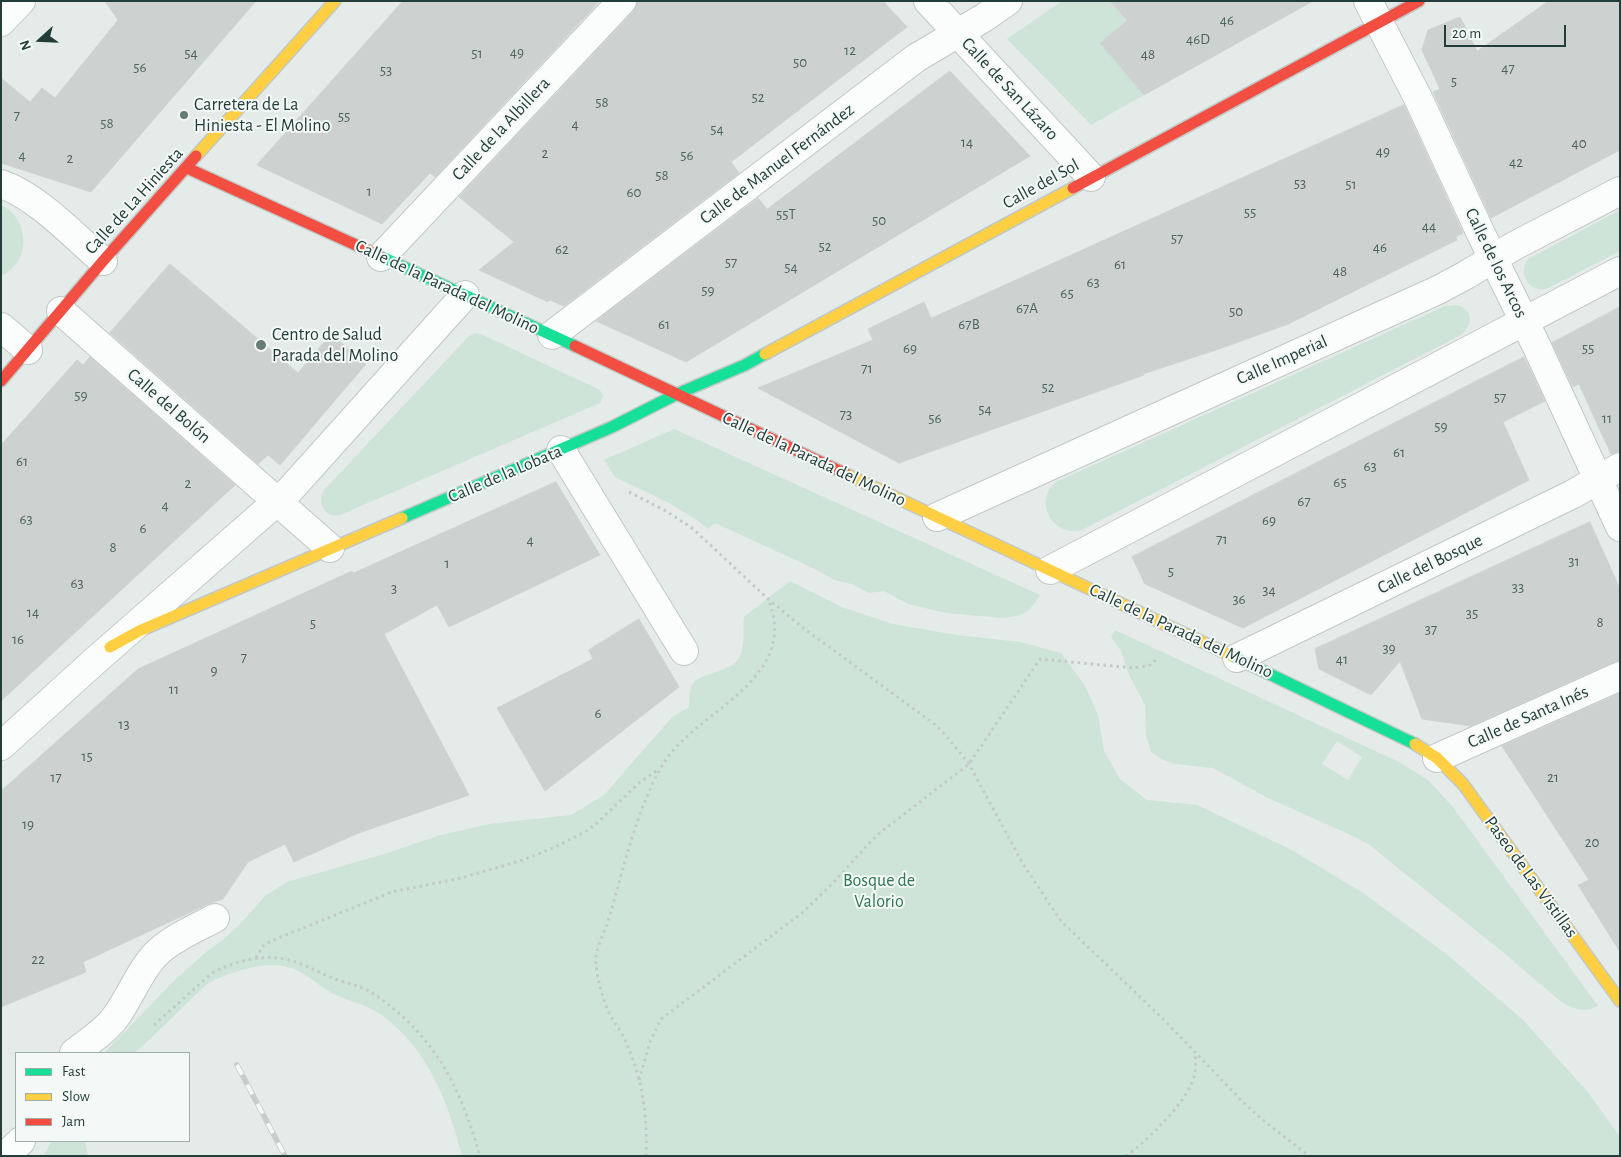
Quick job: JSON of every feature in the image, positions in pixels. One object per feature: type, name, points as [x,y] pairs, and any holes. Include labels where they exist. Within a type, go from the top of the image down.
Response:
[{"type":"street","points":[[1,22],[21,1]]},
{"type":"street","name":"Calle de La Hiniesta","points":[[1,381],[103,262],[335,1]]},
{"type":"street","name":"Calle de la Albillera","points":[[381,257],[622,1]]},
{"type":"street","name":"Calle de San Lázaro","points":[[928,1],[1091,177]]},
{"type":"street","name":"Calle de Manuel Fernández","points":[[552,335],[916,58],[1008,1]]},
{"type":"street","name":"Calle del Sol","points":[[677,394],[745,365],[1091,177],[1374,12],[1419,1]]},
{"type":"street","name":"Calle de los Arcos","points":[[1374,12],[1418,98],[1524,322],[1609,473],[1620,527]]},
{"type":"street","name":"Calle de la Parada del Molino","points":[[187,168],[552,335],[1237,658],[1409,740],[1437,758]]},
{"type":"street","points":[[1,184],[16,189],[35,202],[103,262]]},
{"type":"street","name":"Calle Imperial","points":[[937,517],[1438,290],[1519,243],[1620,191]]},
{"type":"street","points":[[1050,570],[1620,271]]},
{"type":"street","name":"Calle de la Lobata","points":[[1,746],[302,477],[465,295]]},
{"type":"street","name":"Calle del Bolón","points":[[61,311],[277,501]]},
{"type":"street","points":[[1,328],[28,350]]},
{"type":"street","name":"Calle de la Lobata","points":[[110,648],[132,634],[624,422],[677,394]]},
{"type":"street","points":[[561,450],[684,651]]},
{"type":"street","name":"Calle del Bosque","points":[[1237,658],[1573,494],[1609,473]]},
{"type":"street","points":[[277,501],[330,548]]},
{"type":"street","name":"Calle de Santa Inés","points":[[1437,758],[1620,676]]},
{"type":"street","name":"Paseo de Las Vistillas","points":[[1437,758],[1463,784],[1620,1001]]},
{"type":"street","points":[[75,1052],[106,1028],[117,1016],[148,964],[158,952],[174,940],[215,918]]},
{"type":"street","points":[[5,1156],[20,1142]]},
{"type":"path","points":[[622,488],[666,511],[692,528],[767,598],[837,654],[937,726],[969,764],[1023,864],[1051,909],[1061,921],[1167,1023],[1242,1101],[1309,1156]]},
{"type":"path","points":[[646,1156],[646,1114],[639,1080],[625,1039],[610,1015],[602,994],[596,959],[640,815],[660,769],[679,744],[744,690],[758,673],[772,647],[775,623],[767,598]]},
{"type":"path","points":[[639,1080],[650,1042],[662,1019],[802,913],[877,836],[969,764],[1040,659],[1134,668]]},
{"type":"path","points":[[256,958],[262,946],[271,941],[392,892],[461,878],[523,860],[553,848],[591,828],[641,781],[660,769]]},
{"type":"path","points":[[151,1028],[212,973],[222,968],[256,958],[264,957],[292,961],[363,988],[387,1003],[417,1030],[445,1067],[468,1115],[480,1156]]},
{"type":"path","points":[[1126,1156],[1162,1123],[1186,1094],[1195,1075],[1195,1053]]},
{"type":"green space","points":[[1062,1],[1110,1],[1127,22],[1101,43],[1144,95],[1091,125],[1007,39]]},
{"type":"green space","points":[[1,205],[18,220],[24,241],[18,261],[11,270],[1,276]]},
{"type":"green space","points":[[1620,210],[1620,251],[1548,288],[1542,289],[1531,286],[1527,281],[1524,270],[1528,259]]},
{"type":"green space","points":[[1456,305],[1466,310],[1470,318],[1467,328],[1459,336],[1082,530],[1062,529],[1049,516],[1046,508],[1046,499],[1049,490],[1056,482],[1445,306]]},
{"type":"green space","points":[[475,333],[481,334],[600,390],[603,396],[600,403],[340,515],[335,516],[326,512],[321,500],[324,490],[468,337]]},
{"type":"green space","points":[[674,429],[1040,595],[1029,610],[1016,616],[1003,618],[946,613],[908,604],[884,591],[869,593],[851,584],[834,580],[815,569],[715,523],[708,529],[669,503],[615,477],[604,460]]},
{"type":"green space","name":"Bosque de Valorio","points":[[790,581],[842,607],[893,624],[957,635],[1020,642],[1061,653],[1084,684],[1098,715],[1104,751],[1120,779],[1147,800],[1197,805],[1290,849],[1363,893],[1444,952],[1523,1020],[1587,1091],[1620,1137],[1620,1156],[462,1156],[443,1096],[434,1078],[411,1043],[397,1028],[375,1011],[332,993],[300,972],[290,968],[269,965],[236,972],[208,984],[136,1052],[105,1052],[176,979],[206,952],[224,939],[265,896],[287,882],[387,853],[437,836],[489,824],[571,815],[604,795],[672,717],[689,707],[690,689],[695,682],[736,662],[743,647],[744,617]]},
{"type":"green space","points":[[1115,630],[1399,762],[1428,780],[1453,807],[1598,1006],[1582,1010],[1559,1000],[1504,953],[1371,846],[1268,798],[1213,768],[1175,764],[1161,759],[1151,752],[1146,736],[1145,705],[1129,675],[1121,651],[1111,637]],"holes":[[[1337,741],[1362,757],[1348,780],[1322,764]]]},
{"type":"green space","points":[[51,1142],[85,1142],[88,1156],[43,1156]]},
{"type":"building","points":[[105,1],[256,1],[91,192],[1,163],[1,78],[30,102],[42,88],[55,98],[118,20]]},
{"type":"building","points":[[403,1],[600,1],[435,177],[430,173],[382,224],[257,165]]},
{"type":"building","points":[[637,1],[883,1],[907,27],[731,162],[739,173],[564,306],[550,300],[548,302],[479,270],[514,242],[459,197],[633,12]]},
{"type":"building","points":[[1110,1],[1313,1],[1144,95],[1100,43],[1127,21]]},
{"type":"building","points":[[1549,1],[1620,1],[1620,150],[1491,218],[1433,92],[1440,89],[1422,50],[1428,30],[1460,17],[1477,51]]},
{"type":"building","points":[[950,71],[1030,156],[686,362],[596,321],[758,198],[767,209]]},
{"type":"building","points":[[1404,105],[1463,233],[1456,237],[1457,240],[1288,324],[1143,374],[899,463],[758,388],[873,340],[868,329],[924,302],[931,318]]},
{"type":"building","points":[[170,264],[298,373],[331,334],[366,364],[280,465],[268,455],[258,464],[110,333]]},
{"type":"building","points":[[1620,307],[1620,451],[1611,454],[1579,384],[1573,387],[1552,343]]},
{"type":"building","points":[[90,357],[235,485],[1,701],[1,445],[77,360],[83,365]]},
{"type":"building","points":[[1524,357],[1545,401],[1503,422],[1529,480],[1243,628],[1145,584],[1132,557]]},
{"type":"building","points":[[556,482],[600,555],[449,627],[437,605],[384,634],[469,795],[356,834],[294,862],[285,844],[248,862],[223,899],[208,904],[83,962],[86,972],[1,1007],[1,791],[138,669],[352,571],[353,573]]},
{"type":"building","points":[[1590,522],[1620,589],[1620,661],[1471,726],[1422,719],[1400,661],[1371,695],[1319,669],[1315,649]]},
{"type":"building","points":[[639,619],[679,687],[545,791],[497,708],[593,659],[589,650]]},
{"type":"building","points":[[1620,693],[1620,952],[1578,885],[1589,880],[1502,746]]},
{"type":"railway","points":[[237,1065],[285,1156]]},
{"type":"traffic: fast","points":[[380,256],[575,346]]},
{"type":"traffic: fast","points":[[402,518],[612,427],[677,394],[745,365],[765,354]]},
{"type":"traffic: fast","points":[[1232,656],[1415,744]]},
{"type":"traffic: slow","points":[[196,156],[335,1]]},
{"type":"traffic: slow","points":[[765,354],[1073,188]]},
{"type":"traffic: slow","points":[[846,474],[1232,656]]},
{"type":"traffic: slow","points":[[110,647],[139,631],[402,518]]},
{"type":"traffic: slow","points":[[1415,744],[1437,758],[1463,784],[1620,1001]]},
{"type":"traffic: jam","points":[[1073,188],[1419,1]]},
{"type":"traffic: jam","points":[[1,381],[103,261],[196,156]]},
{"type":"traffic: jam","points":[[187,168],[380,256]]},
{"type":"traffic: jam","points":[[575,346],[846,474]]},
{"type":"place","name":"Carretera de La Hiniesta - El Molino","points":[[184,115]]},
{"type":"place","name":"Centro de Salud Parada del Molino","points":[[261,345]]}]
